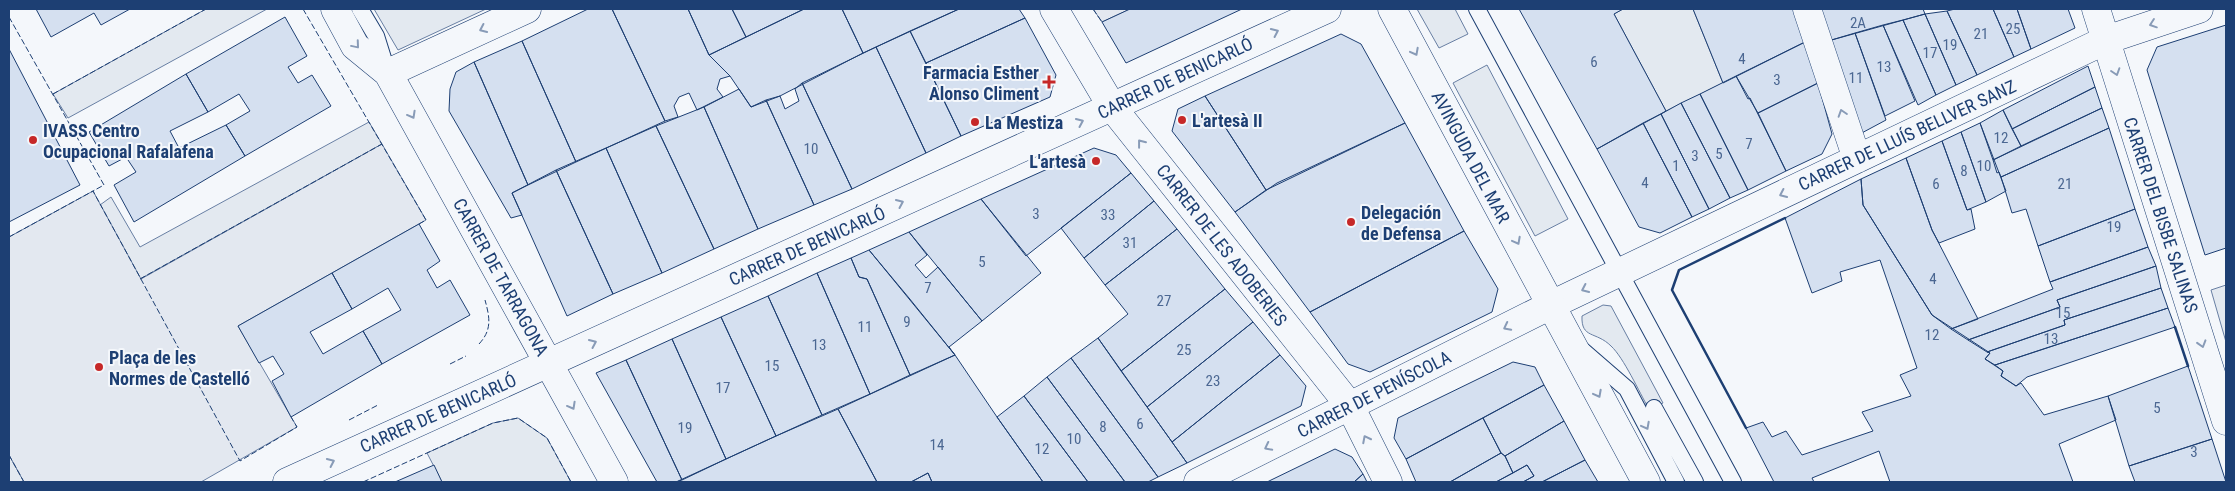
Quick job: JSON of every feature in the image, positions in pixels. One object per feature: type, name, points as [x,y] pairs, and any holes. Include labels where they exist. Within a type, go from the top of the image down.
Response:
[{"type":"street","points":[[334,9],[355,46],[388,73],[527,9]]},
{"type":"street","name":"CARRER DE LES ADOBERIES","points":[[1054,9],[1112,107],[1350,406],[1388,482]]},
{"type":"street","name":"CARRER DE BENICARLÓ","points":[[287,482],[1327,9]]},
{"type":"street","name":"AVINGUDA DEL MAR","points":[[1392,9],[1646,482]]},
{"type":"street","points":[[1807,9],[1857,159]]},
{"type":"street","name":"CARRER DEL BISBE SALINAS","points":[[2096,9],[2226,421]]},
{"type":"street","name":"CARRER DE LLUÍS BELLVER SANZ","points":[[1619,272],[2106,40],[2199,9]]},
{"type":"street","name":"CARRER DE TARRAGONA","points":[[388,73],[614,482]]},
{"type":"street","points":[[1551,305],[1619,272]]},
{"type":"street","name":"CARRER DE PENÍSCOLA","points":[[1198,482],[1551,305]]},
{"type":"lane","points":[[360,9],[376,36],[388,73]]},
{"type":"lane","points":[[1477,9],[1733,482]]},
{"type":"lane","points":[[1569,339],[1627,389],[1676,482]]},
{"type":"lane","points":[[1654,408],[1695,482]]},
{"type":"shaded area","points":[[206,9],[267,9],[68,118],[53,94]]},
{"type":"shaded area","points":[[374,9],[486,9],[398,50]]},
{"type":"shaded area","points":[[1093,9],[1130,9],[1102,22]]},
{"type":"shaded area","points":[[1417,9],[1455,9],[1468,34],[1439,48]]},
{"type":"shaded area","points":[[1623,9],[1693,9],[1723,83],[1666,111],[1614,14]]},
{"type":"shaded area","points":[[1487,65],[1568,219],[1535,236],[1453,83]]},
{"type":"shaded area","points":[[369,122],[382,144],[140,279],[100,205],[111,197],[140,247]]},
{"type":"shaded area","points":[[382,144],[426,220],[238,326],[297,427],[201,482],[24,482],[9,455],[9,237],[93,191],[141,279]]},
{"type":"shaded area","points":[[2226,285],[2226,342],[2211,290]]},
{"type":"shaded area","points":[[1603,305],[1611,306],[1663,403],[1649,409],[1616,351],[1605,341],[1590,334],[1584,328],[1582,316]]},
{"type":"shaded area","points":[[518,418],[547,438],[571,482],[442,482],[427,453],[493,423]]},
{"type":"shaded area","points":[[9,455],[24,482],[9,482]]},
{"type":"building","points":[[36,9],[130,9],[101,25],[94,13],[51,37]]},
{"type":"building","points":[[588,9],[612,9],[665,121],[576,162],[522,41]]},
{"type":"building","points":[[612,9],[688,9],[709,55],[730,76],[720,79],[717,89],[723,97],[697,110],[689,93],[679,97],[674,106],[678,117],[665,121]]},
{"type":"building","points":[[688,9],[732,9],[746,37],[709,55]]},
{"type":"building","points":[[732,9],[804,9],[746,37]]},
{"type":"building","points":[[804,9],[842,9],[863,53],[780,96],[751,107],[730,76],[709,55]]},
{"type":"building","points":[[842,9],[959,9],[863,53]]},
{"type":"building","points":[[959,9],[1019,9],[1025,18],[926,63],[910,31]]},
{"type":"building","points":[[1130,9],[1242,9],[1126,63],[1102,22]]},
{"type":"building","points":[[1519,9],[1623,9],[1614,14],[1666,111],[1597,149]]},
{"type":"building","points":[[1693,9],[1793,9],[1805,42],[1723,83]]},
{"type":"building","points":[[1818,9],[1923,9],[1925,14],[1828,41]]},
{"type":"building","points":[[1955,9],[1993,9],[2014,57],[1977,75],[1947,11]]},
{"type":"building","points":[[1993,9],[2017,9],[2031,49],[2014,57]]},
{"type":"building","points":[[2017,9],[2068,9],[2075,28],[2031,49]]},
{"type":"building","points":[[1947,11],[1977,75],[1956,85],[1925,14]]},
{"type":"building","points":[[1925,14],[1956,85],[1936,95],[1903,20]]},
{"type":"building","points":[[285,17],[307,56],[288,67],[298,83],[312,75],[331,106],[245,156],[226,125],[250,111],[239,94],[208,112],[186,74]]},
{"type":"building","points":[[1025,18],[1056,75],[1050,97],[961,136],[926,63]]},
{"type":"building","points":[[1903,20],[1936,95],[1918,105],[1883,25]]},
{"type":"building","points":[[1883,25],[1915,101],[1885,116],[1855,33]]},
{"type":"building","points":[[2226,25],[2226,248],[2205,255],[2147,70],[2157,47]]},
{"type":"building","points":[[910,31],[961,136],[926,153],[876,47]]},
{"type":"building","points":[[1855,33],[1886,120],[1858,135],[1828,41]]},
{"type":"building","points":[[1341,34],[1361,44],[1405,123],[1266,190],[1205,96]]},
{"type":"building","points":[[522,41],[576,162],[528,185],[474,62]]},
{"type":"building","points":[[1805,42],[1818,83],[1758,113],[1736,76]]},
{"type":"building","points":[[876,47],[926,153],[852,189],[802,83]]},
{"type":"building","name":"IVASS Centro Ocupacional Rafalafena","points":[[9,49],[80,185],[9,222]]},
{"type":"building","points":[[474,62],[528,185],[512,193],[522,215],[511,218],[449,111],[450,89],[456,72]]},
{"type":"building","points":[[2088,66],[2095,87],[2012,129],[2003,110]]},
{"type":"building","points":[[186,74],[208,112],[170,131],[179,148],[226,125],[245,156],[134,222],[114,185],[136,172],[126,157],[109,166],[89,132]]},
{"type":"building","points":[[1736,76],[1748,99],[1750,98],[1786,171],[1748,190],[1700,94]]},
{"type":"building","points":[[802,83],[852,189],[814,205],[766,100],[780,96],[785,109],[799,101],[795,89]]},
{"type":"building","points":[[1818,83],[1832,134],[1822,154],[1786,171],[1758,113]]},
{"type":"building","points":[[2095,87],[2102,108],[2021,146],[2012,129]]},
{"type":"building","points":[[739,89],[751,107],[766,100],[814,205],[758,229],[704,107]]},
{"type":"building","points":[[1700,94],[1748,190],[1730,198],[1681,103]]},
{"type":"building","points":[[1205,96],[1266,190],[1235,212],[1172,131],[1178,109]]},
{"type":"building","points":[[1681,103],[1730,198],[1709,209],[1661,114]]},
{"type":"building","points":[[704,107],[758,229],[714,249],[656,126]]},
{"type":"building","points":[[2102,108],[2109,128],[2001,177],[1999,172],[1997,173],[1993,160]]},
{"type":"building","points":[[2003,110],[2021,146],[1993,160],[1980,123]]},
{"type":"building","points":[[1661,114],[1709,209],[1692,217],[1643,123]]},
{"type":"building","name":"Delegación de Defensa","points":[[1405,123],[1464,231],[1310,312],[1235,212],[1277,183]]},
{"type":"building","points":[[1643,123],[1692,217],[1660,233],[1639,227],[1597,149]]},
{"type":"building","points":[[1980,123],[2006,191],[1986,202],[1961,132]]},
{"type":"building","points":[[656,126],[714,249],[662,273],[606,148]]},
{"type":"building","points":[[2109,128],[2135,209],[2038,246],[2026,209],[2012,213],[2001,177]]},
{"type":"building","points":[[1961,132],[1986,202],[1967,210],[1942,141]]},
{"type":"building","points":[[1942,141],[1967,210],[1971,209],[1975,229],[1939,243],[1932,230],[1906,158]]},
{"type":"building","points":[[606,148],[662,273],[613,294],[556,170]]},
{"type":"building","points":[[1094,148],[1116,155],[1131,173],[1026,256],[981,199]]},
{"type":"building","points":[[1906,158],[1932,230],[1978,319],[1951,329],[1932,315],[1863,205],[1861,179]]},
{"type":"building","points":[[556,170],[613,294],[567,316],[512,193]]},
{"type":"building","points":[[1131,173],[1154,201],[1084,258],[1061,228]]},
{"type":"building","points":[[1861,179],[1863,205],[1932,315],[1990,353],[1985,359],[2003,371],[2001,376],[2016,386],[2021,383],[2044,415],[2108,396],[2116,420],[2059,444],[2073,482],[1890,482],[1879,451],[1812,478],[1814,482],[1774,482],[1746,428],[1763,422],[1772,437],[1786,431],[1802,455],[1873,431],[1862,412],[1911,396],[1900,375],[1917,368],[1880,260],[1840,272],[1842,281],[1812,293],[1785,218]]},
{"type":"building","points":[[981,199],[1041,273],[982,321],[909,232]]},
{"type":"building","points":[[1154,201],[1177,229],[1105,285],[1084,258]]},
{"type":"building","points":[[2135,209],[2148,247],[2050,282],[2038,246]]},
{"type":"building","points":[[419,224],[440,261],[427,270],[437,288],[450,280],[470,315],[382,364],[363,331],[401,310],[388,288],[352,309],[332,273]]},
{"type":"building","points":[[1177,229],[1225,289],[1121,371],[1098,338],[1128,314],[1105,285]]},
{"type":"building","points":[[1464,231],[1498,289],[1492,312],[1370,372],[1348,364],[1310,312]]},
{"type":"building","points":[[909,232],[927,255],[915,265],[926,278],[938,267],[982,321],[949,347],[955,355],[869,250]]},
{"type":"building","points":[[2148,247],[2156,266],[2057,300],[2060,307],[1968,340],[1951,329],[2053,289],[2050,282]]},
{"type":"building","points":[[869,250],[955,355],[910,375],[867,279],[859,277],[851,258]]},
{"type":"building","points":[[851,258],[859,277],[867,279],[910,375],[870,394],[817,273]]},
{"type":"building","points":[[2156,266],[2161,288],[2064,320],[2065,325],[1987,352],[1968,340],[2060,307],[2057,300]]},
{"type":"building","points":[[332,273],[352,309],[310,332],[323,354],[363,331],[382,364],[291,417],[272,381],[284,374],[273,356],[259,363],[238,326]]},
{"type":"building","points":[[817,273],[870,394],[822,415],[768,296]]},
{"type":"building","points":[[2161,288],[2168,308],[1995,365],[1985,359],[1990,353],[1987,352],[2065,325],[2064,320]]},
{"type":"building","points":[[1225,289],[1253,322],[1147,407],[1121,371]]},
{"type":"building","points":[[768,296],[822,415],[776,436],[721,317]]},
{"type":"building","points":[[2168,308],[2175,327],[2027,377],[2016,386],[2001,376],[2003,371],[1995,365]]},
{"type":"building","points":[[721,317],[776,436],[726,459],[672,339]]},
{"type":"building","points":[[1253,322],[1280,355],[1172,442],[1147,407]]},
{"type":"building","points":[[1098,338],[1187,463],[1158,477],[1071,358]]},
{"type":"building","points":[[672,339],[726,459],[682,480],[626,360]]},
{"type":"building","points":[[955,355],[1043,482],[932,482],[928,473],[911,482],[877,482],[838,409]]},
{"type":"building","points":[[1280,355],[1306,386],[1301,406],[1187,463],[1172,442]]},
{"type":"building","points":[[1071,358],[1158,477],[1148,482],[1125,482],[1047,377]]},
{"type":"building","points":[[626,360],[682,480],[676,482],[657,482],[596,373]]},
{"type":"building","points":[[1513,362],[1535,367],[1544,385],[1406,459],[1394,438],[1398,418]]},
{"type":"building","points":[[2188,366],[2212,439],[2129,466],[2108,396]]},
{"type":"building","points":[[1047,377],[1125,482],[1088,482],[1024,396]]},
{"type":"building","points":[[1544,385],[1564,421],[1505,456],[1501,453],[1483,418]]},
{"type":"building","points":[[1024,396],[1088,482],[1043,482],[997,417]]},
{"type":"building","points":[[838,409],[877,482],[676,482],[776,436]]},
{"type":"building","points":[[1483,418],[1501,453],[1450,482],[1416,482],[1406,459]]},
{"type":"building","points":[[1564,421],[1585,460],[1542,482],[1523,482],[1534,476],[1527,465],[1513,473],[1505,456]]},
{"type":"building","points":[[2212,439],[2226,482],[2135,482],[2129,466]]},
{"type":"building","points":[[1335,449],[1352,457],[1363,474],[1354,482],[1267,482]]},
{"type":"building","points":[[1501,453],[1505,456],[1513,473],[1496,482],[1450,482]]},
{"type":"building","points":[[1585,460],[1598,482],[1542,482]]},
{"type":"building","points":[[434,465],[442,482],[395,482]]},
{"type":"building","points":[[1527,465],[1534,476],[1523,482],[1496,482]]},
{"type":"building","points":[[928,473],[932,482],[911,482]]},
{"type":"building","points":[[1363,474],[1367,482],[1354,482]]},
{"type":"fence","points":[[53,94],[206,9]]},
{"type":"fence","points":[[303,9],[426,220],[419,224]]},
{"type":"fence","points":[[1093,9],[1102,22]]},
{"type":"fence","points":[[9,17],[104,185],[93,191]]},
{"type":"fence","points":[[140,279],[382,144]]},
{"type":"fence","points":[[9,237],[93,191],[240,461],[297,427],[291,417]]},
{"type":"fence","points":[[479,344],[486,334],[489,324],[485,300]]},
{"type":"fence","points":[[450,364],[466,356]]},
{"type":"fence","points":[[349,420],[378,405]]},
{"type":"fence","points":[[363,482],[493,423],[518,418],[547,438],[571,482]]},
{"type":"fence","points":[[9,455],[24,482]]},
{"type":"wall","points":[[1746,428],[1672,290],[1679,270],[1785,218]]},
{"type":"wall","points":[[2175,327],[2188,366]]},
{"type":"place","name":"Farmacia Esther Alonso Climent","points":[[1049,82]]},
{"type":"place","name":"L'artesà II","points":[[1182,120]]},
{"type":"place","name":"La Mestiza","points":[[975,122]]},
{"type":"place","name":"IVASS Centro Ocupacional Rafalafena","points":[[33,140]]},
{"type":"place","name":"L'artesà","points":[[1096,161]]},
{"type":"place","name":"Delegación de Defensa","points":[[1351,222]]},
{"type":"place","name":"Plaça de les Normes de Castelló","points":[[99,367]]}]
